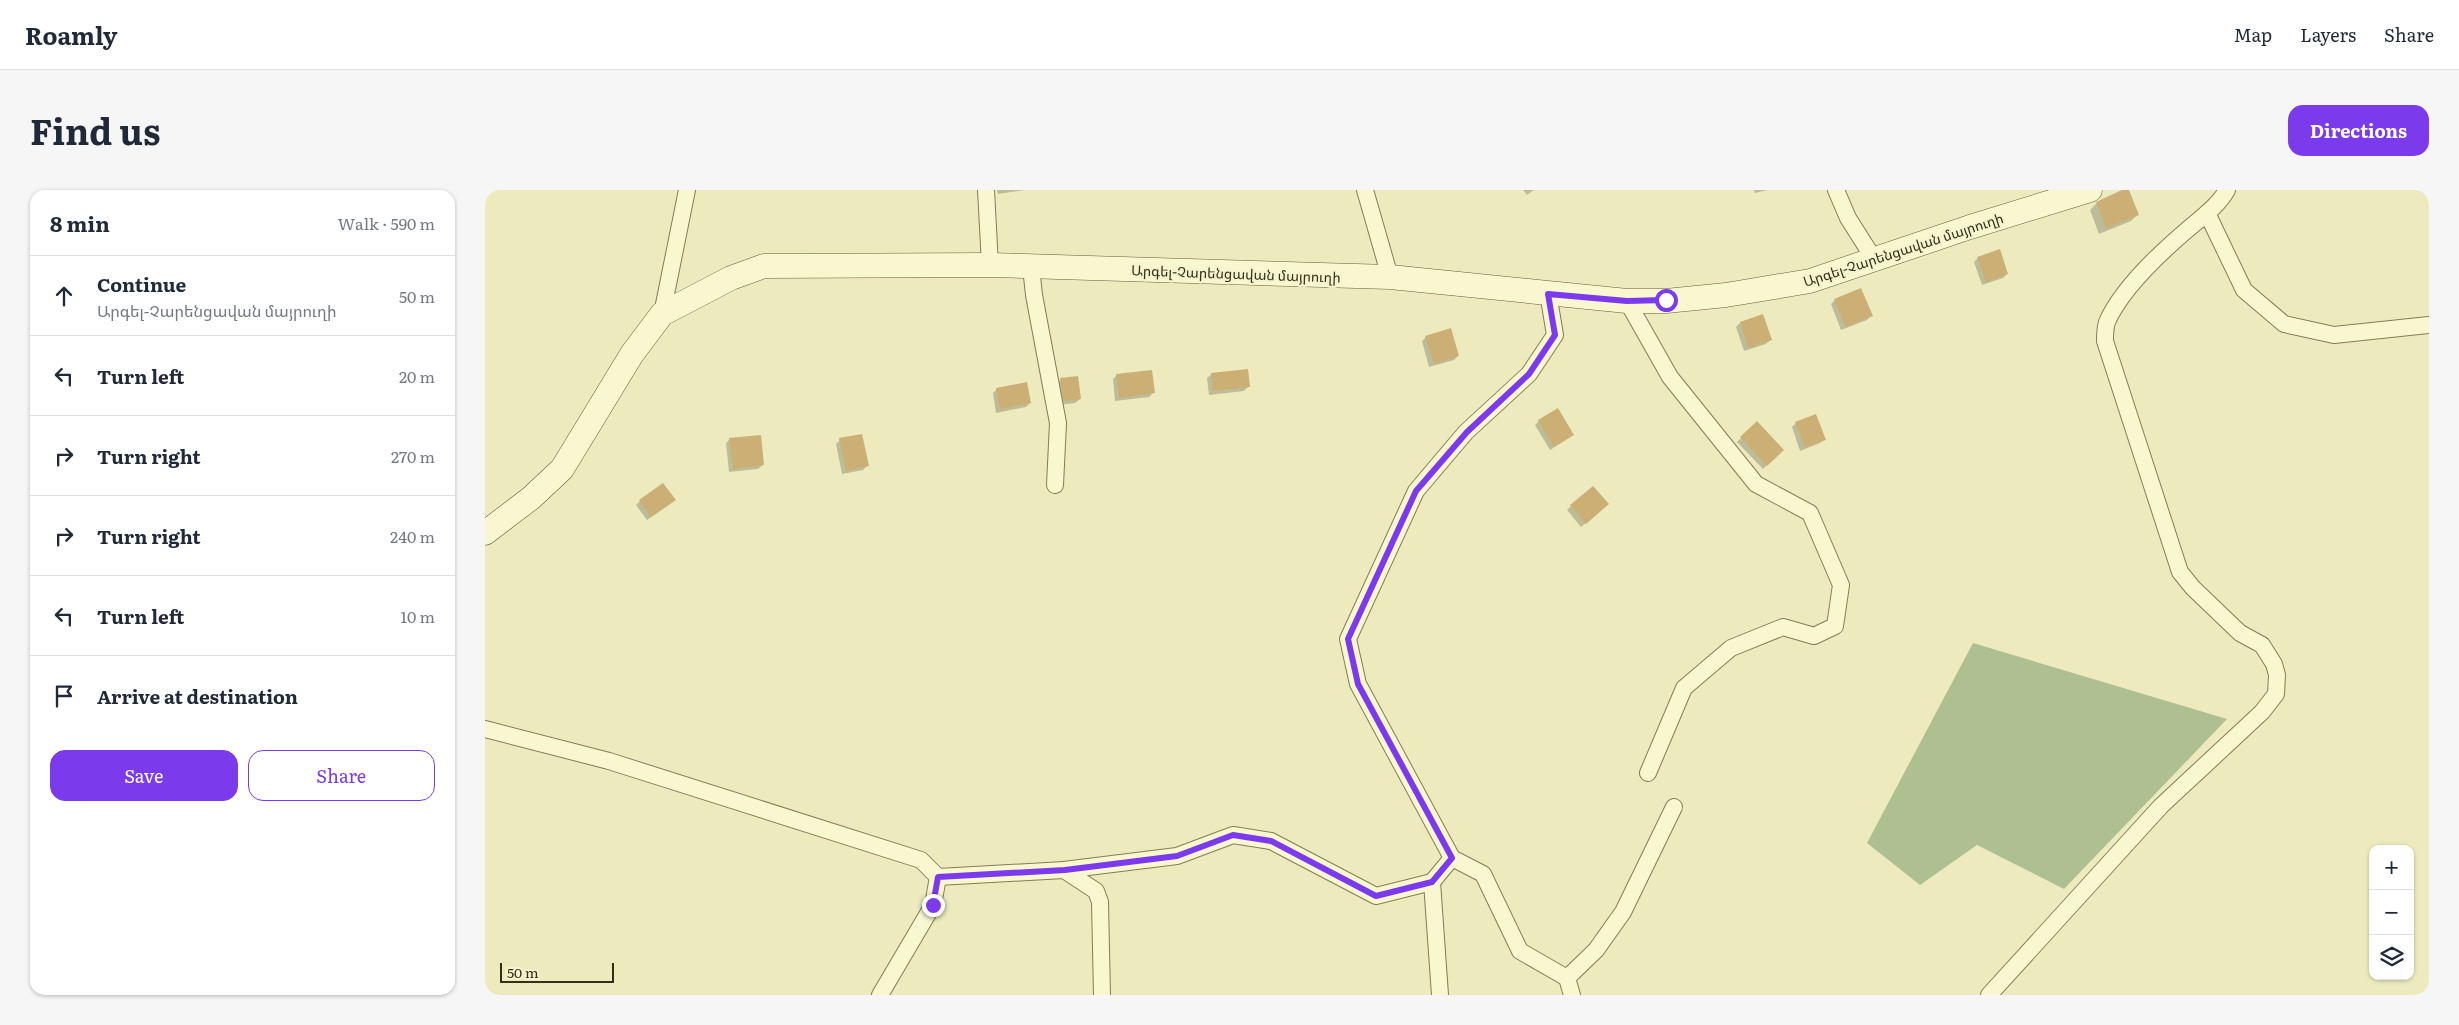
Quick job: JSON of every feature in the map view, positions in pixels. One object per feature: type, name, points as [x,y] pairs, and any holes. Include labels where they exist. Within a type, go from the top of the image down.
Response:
[{"type":"main road","name":"Արգել-Չարենցավան մայրուղի","points":[[485,533],[531,498],[562,470],[631,354],[662,314],[731,278],[763,266],[990,265],[1390,277],[1627,301],[1666,300],[1725,295],[1801,282],[2090,190]]},
{"type":"street","points":[[662,314],[687,190]]},
{"type":"street","points":[[985,190],[990,265]]},
{"type":"street","points":[[1365,190],[1390,277]]},
{"type":"street","points":[[1836,190],[1848,218],[1874,259]]},
{"type":"street","points":[[1989,995],[2161,806],[2262,712],[2276,694],[2277,675],[2274,664],[2262,644],[2240,633],[2193,588],[2180,572],[2105,341],[2106,324],[2122,299],[2157,256],[2223,198],[2227,190]]},
{"type":"street","points":[[2207,213],[2244,290],[2284,324],[2334,335],[2429,325]]},
{"type":"street","points":[[1031,267],[1034,295],[1058,423],[1055,485]]},
{"type":"street","points":[[1548,294],[1555,335],[1529,374],[1467,432],[1416,491],[1348,639],[1358,684],[1452,858],[1483,874],[1520,951],[1567,978],[1572,995]]},
{"type":"street","points":[[1627,301],[1670,377],[1756,484],[1809,513],[1841,586],[1835,626],[1814,636],[1783,626],[1748,640],[1731,648],[1684,688],[1648,773]]},
{"type":"street","points":[[485,729],[609,761],[921,860],[938,877],[1065,870],[1177,856],[1233,835],[1271,841],[1376,896],[1432,882],[1452,858]]},
{"type":"street","points":[[1567,978],[1597,950],[1623,912],[1674,807]]},
{"type":"street","points":[[1065,870],[1096,890],[1100,902],[1102,995]]},
{"type":"street","points":[[880,995],[933,905],[938,877]]},
{"type":"street","points":[[1432,882],[1440,995]]},
{"type":"green space","points":[[1973,643],[2227,719],[2064,889],[1977,845],[1920,885],[1867,843]]},
{"type":"building","points":[[2122,190],[2129,190],[2139,215],[2106,228],[2096,202]]},
{"type":"building","points":[[2000,249],[2008,274],[1986,282],[1977,257]]},
{"type":"building","points":[[1861,288],[1873,316],[1846,327],[1834,299]]},
{"type":"building","points":[[1763,314],[1772,340],[1748,348],[1740,322]]},
{"type":"building","points":[[1451,328],[1459,356],[1434,364],[1425,336]]},
{"type":"building","points":[[1248,369],[1250,387],[1213,391],[1211,373]]},
{"type":"building","points":[[1152,370],[1155,393],[1119,398],[1116,374]]},
{"type":"building","points":[[1078,376],[1081,399],[1064,401],[1060,378]]},
{"type":"building","points":[[1027,382],[1031,403],[1000,409],[996,388]]},
{"type":"building","points":[[1558,408],[1574,435],[1554,447],[1538,420]]},
{"type":"building","points":[[1816,414],[1826,440],[1805,447],[1795,422]]},
{"type":"building","points":[[1757,421],[1784,450],[1767,466],[1740,437]]},
{"type":"building","points":[[862,434],[869,466],[846,471],[839,438]]},
{"type":"building","points":[[761,435],[764,465],[733,469],[729,438]]},
{"type":"building","points":[[663,483],[676,500],[651,517],[639,500]]},
{"type":"building","points":[[1593,486],[1609,504],[1586,524],[1570,505]]},
{"type":"route","points":[[933,905],[938,877],[1065,870],[1177,856],[1233,835],[1271,841],[1376,896],[1432,882],[1452,858],[1358,684],[1348,639],[1416,491],[1467,432],[1529,374],[1555,335],[1548,294],[1627,301],[1666,300]]}]
